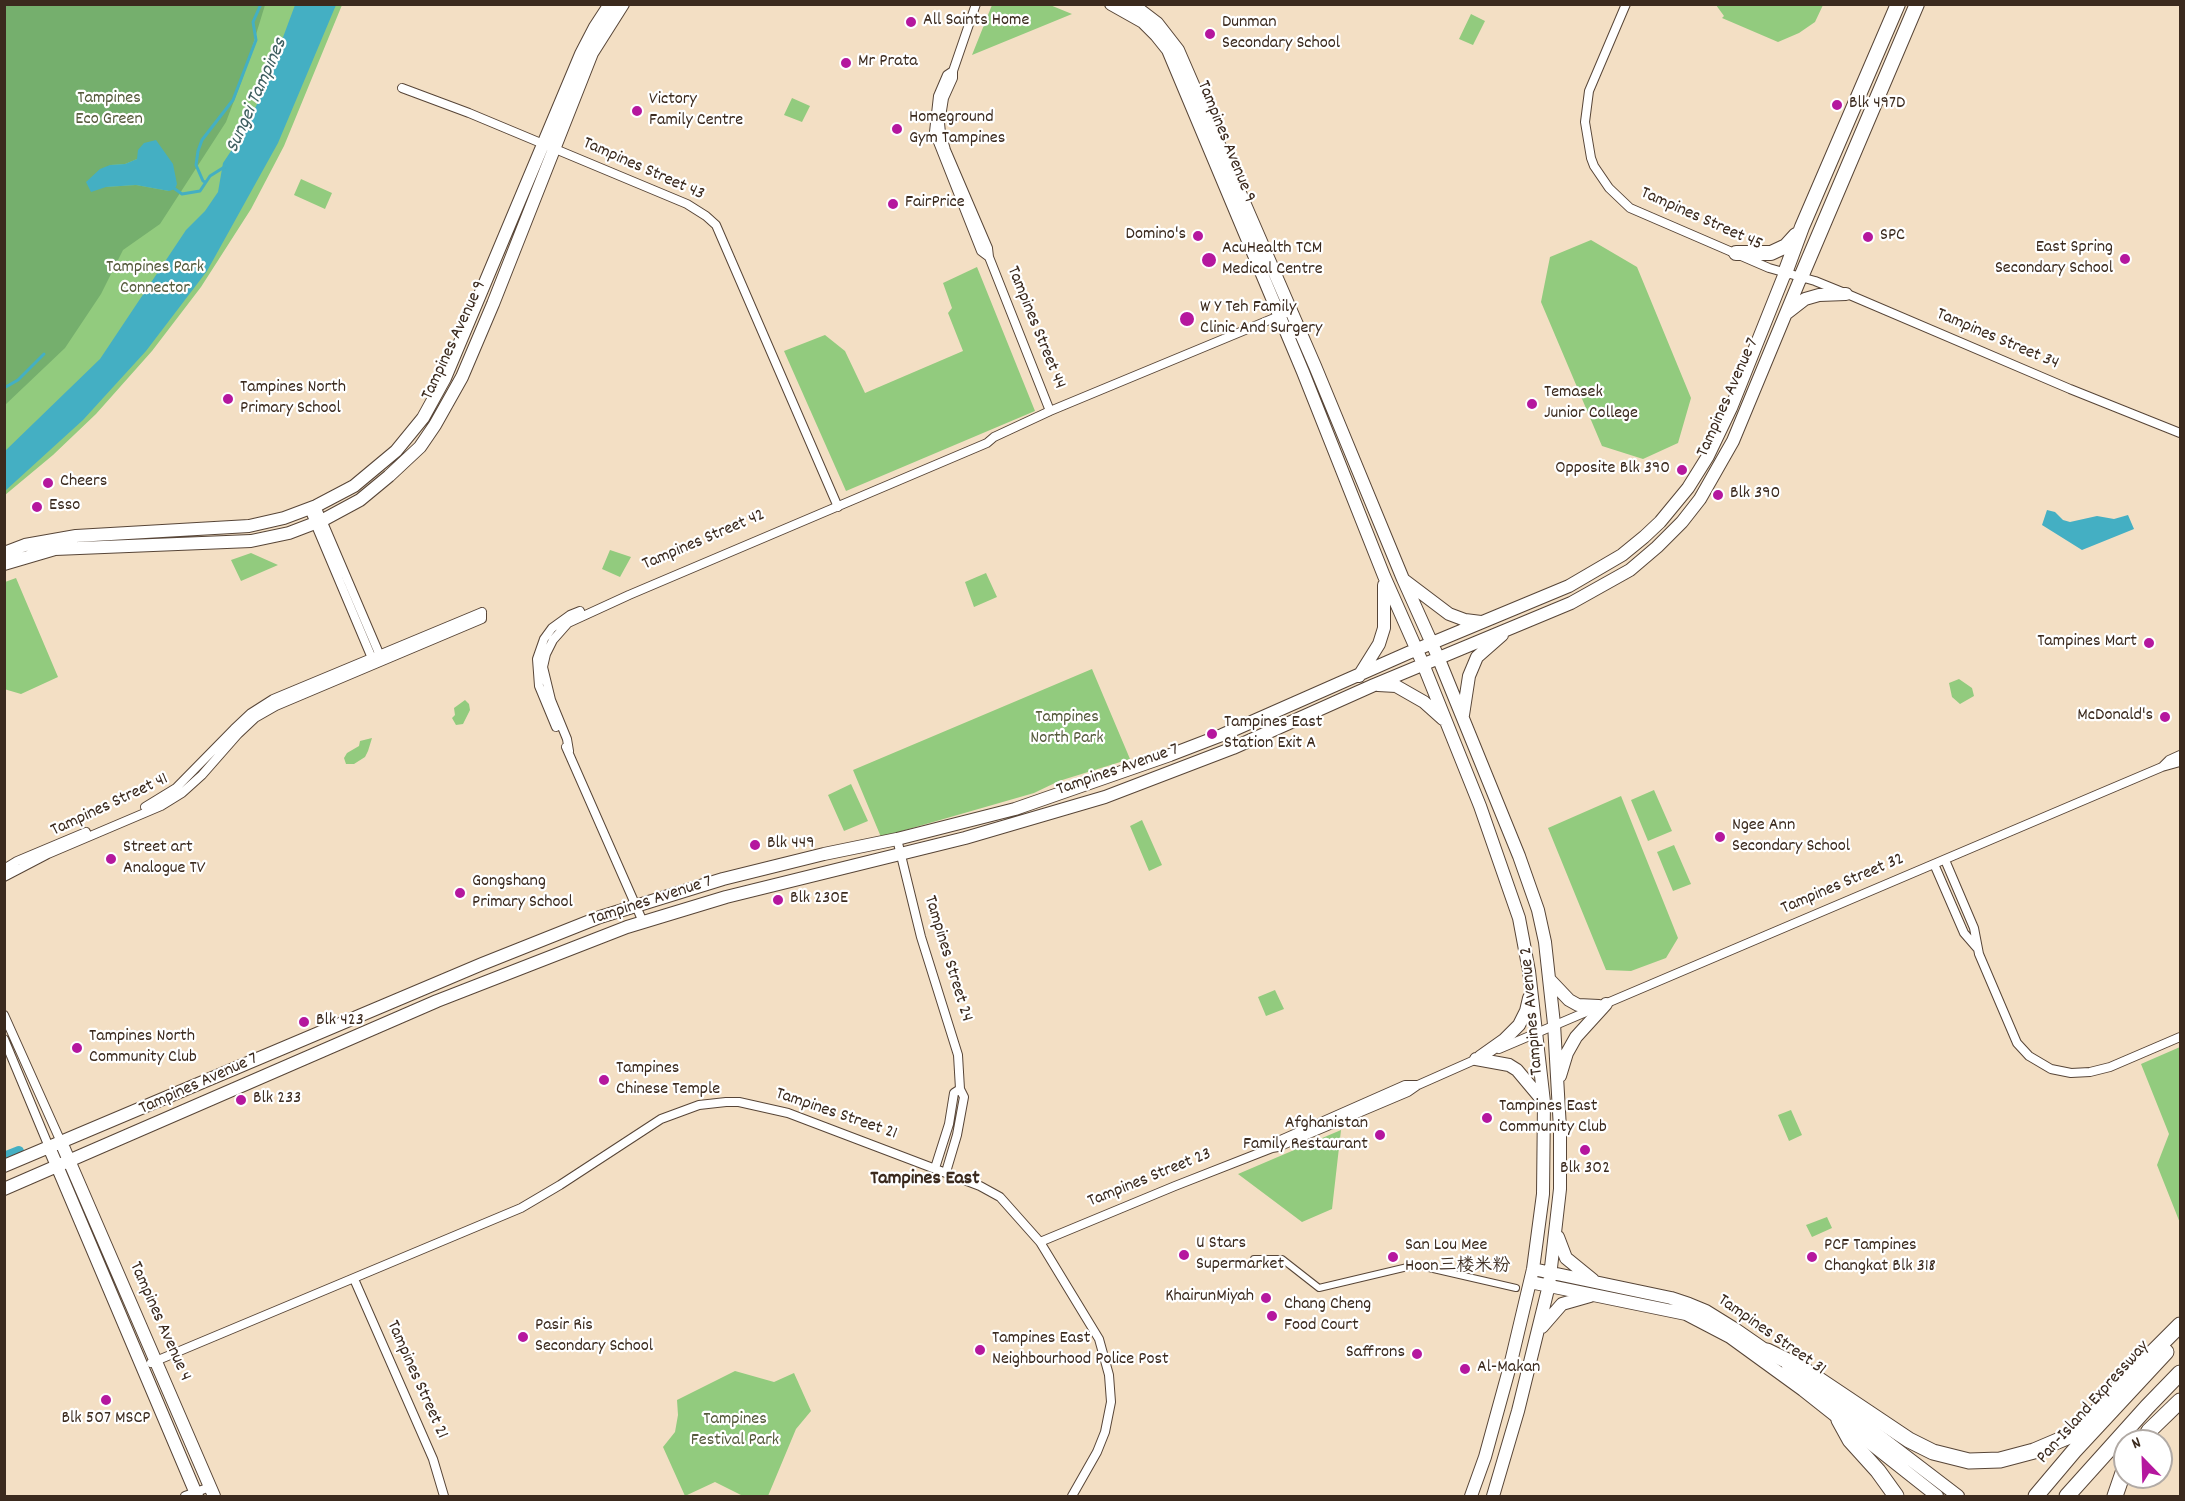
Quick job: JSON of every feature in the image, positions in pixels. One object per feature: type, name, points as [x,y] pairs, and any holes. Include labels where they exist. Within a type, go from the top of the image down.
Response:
[{"type":"highway","points":[[1767,1351],[1800,1367],[1910,1440],[1933,1452],[1969,1461],[2001,1460],[2034,1451],[2067,1437],[2095,1413],[2126,1378],[2181,1325]]},
{"type":"highway","name":"Pan-Island Expressway","points":[[2036,1497],[2074,1451],[2181,1336]]},
{"type":"highway","points":[[2067,1497],[2147,1407],[2181,1373]]},
{"type":"highway","points":[[2094,1466],[2181,1385]]},
{"type":"highway","points":[[2151,1429],[2181,1401]]},
{"type":"highway","points":[[1839,1420],[1850,1440],[1878,1471],[1896,1497]]},
{"type":"main road","name":"Tampines Avenue 9","points":[[4,564],[55,549],[251,541],[290,533],[319,522],[360,500],[389,476],[420,447],[435,425],[468,363],[587,41],[610,4]]},
{"type":"main road","name":"Tampines Avenue 9","points":[[4,553],[35,543],[76,536],[249,525],[284,518],[313,507],[354,486],[396,451],[423,418],[455,357],[592,53],[623,4]]},
{"type":"main road","name":"Tampines Avenue 9","points":[[1111,4],[1143,22],[1168,50],[1332,443],[1384,576],[1417,649]]},
{"type":"main road","name":"Tampines Avenue 9","points":[[1132,4],[1157,23],[1178,50],[1432,643]]},
{"type":"main road","name":"Tampines Avenue 7","points":[[4,1166],[514,950],[636,905],[723,879],[1015,809],[1160,759],[1222,735],[1417,649],[1486,622],[1569,586],[1599,570],[1644,537],[1672,507],[1699,472],[1731,408],[1802,227],[1898,4]]},
{"type":"main road","name":"Tampines Avenue 7","points":[[4,1190],[478,983],[643,922],[726,897],[1026,821],[1105,796],[1233,748],[1438,657],[1570,603],[1630,570],[1682,522],[1700,499],[1733,441],[1917,4]]},
{"type":"main road","points":[[1736,253],[1771,253],[1786,246],[1802,227]]},
{"type":"main road","points":[[1785,315],[1805,299],[1819,295],[1846,294]]},
{"type":"main road","points":[[1359,676],[1379,644],[1384,628],[1384,576]]},
{"type":"main road","points":[[1403,579],[1449,614],[1465,620],[1486,622]]},
{"type":"main road","points":[[1462,716],[1469,676],[1477,657],[1512,627]]},
{"type":"main road","name":"Tampines Avenue 2","points":[[1432,643],[1520,856],[1538,910],[1545,942],[1554,1024],[1560,1171],[1557,1230],[1550,1278],[1538,1333],[1493,1497]]},
{"type":"main road","name":"Tampines Avenue 2","points":[[1417,649],[1480,806],[1519,918],[1531,991],[1544,1102],[1544,1194],[1533,1269],[1510,1366],[1485,1457],[1471,1497]]},
{"type":"main road","points":[[1374,685],[1396,686],[1424,702],[1444,720]]},
{"type":"main road","points":[[1550,980],[1566,997],[1578,1005],[1602,1005]]},
{"type":"main road","points":[[1478,1058],[1504,1040],[1519,1025],[1526,1011],[1531,991]]},
{"type":"main road","points":[[1557,1086],[1563,1064],[1576,1037],[1602,1005]]},
{"type":"main road","points":[[1478,1058],[1509,1065],[1517,1070],[1544,1102]]},
{"type":"main road","points":[[55,1145],[69,1162]]},
{"type":"main road","points":[[55,1145],[56,1167]]},
{"type":"main road","name":"Tampines Avenue 4","points":[[69,1162],[212,1492]]},
{"type":"main road","name":"Tampines Avenue 4","points":[[56,1167],[142,1367],[193,1495]]},
{"type":"main road","points":[[1538,1333],[1549,1316],[1562,1304],[1597,1288],[1566,1258],[1557,1230]]},
{"type":"main road","name":"Tampines Street 31","points":[[1533,1269],[1550,1278],[1597,1288],[1686,1314],[1730,1337],[1779,1372],[1937,1497]]},
{"type":"main road","name":"Tampines Street 31","points":[[1530,1282],[1550,1278]]},
{"type":"main road","name":"Tampines Street 31","points":[[1597,1288],[1671,1298],[1689,1304],[1725,1323],[1767,1351],[1959,1497]]},
{"type":"street","name":"Tampines Street 44","points":[[976,4],[953,71],[946,75],[938,94],[934,133],[981,251],[989,257],[1050,411]]},
{"type":"street","name":"Tampines Street 45","points":[[1626,4],[1586,102],[1586,134],[1591,159],[1609,188],[1630,208],[1769,268],[1801,277]]},
{"type":"street","name":"Tampines Street 43","points":[[402,88],[687,204],[716,225],[837,505]]},
{"type":"street","name":"Tampines Street 34","points":[[1801,277],[2181,433]]},
{"type":"street","points":[[1278,316],[1291,311]]},
{"type":"street","name":"Tampines Street 42","points":[[643,922],[569,751],[545,703],[536,674],[539,651],[552,628],[570,615],[837,505],[1050,411],[1278,316]]},
{"type":"street","points":[[313,507],[377,660]]},
{"type":"street","name":"Tampines Street 41","points":[[4,869],[17,861],[154,803],[184,781],[236,731],[276,706],[482,612],[482,619],[377,660]]},
{"type":"street","name":"Tampines Street 41","points":[[4,878],[48,854],[161,806],[202,775],[236,731]]},
{"type":"street","name":"Tampines Street 32","points":[[2162,767],[2169,760],[2181,755]]},
{"type":"street","name":"Tampines Street 32","points":[[1536,1032],[2162,767],[2181,762]]},
{"type":"street","name":"Tampines Street 24","points":[[897,839],[921,938],[958,1055],[960,1089],[964,1097],[946,1172]]},
{"type":"street","points":[[1945,860],[1975,932],[1977,948],[2017,1043],[2029,1056],[2051,1069],[2071,1073],[2090,1072],[2110,1067],[2181,1037]]},
{"type":"street","points":[[1934,864],[1964,933],[1977,948]]},
{"type":"street","points":[[4,1015],[55,1145]]},
{"type":"street","name":"Tampines Street 23","points":[[1040,1242],[1272,1148],[1276,1142],[1408,1092],[1418,1084],[1536,1032]]},
{"type":"street","points":[[4,1039],[55,1145]]},
{"type":"street","name":"Tampines Street 24","points":[[935,1168],[949,1124],[954,1094],[960,1089]]},
{"type":"street","name":"Tampines Street 21","points":[[142,1367],[521,1208],[661,1119],[705,1104],[732,1102],[770,1108],[980,1186],[1000,1197],[1040,1242],[1099,1339],[1110,1381],[1110,1410],[1105,1432],[1097,1452],[1072,1497]]},
{"type":"street","points":[[1254,1259],[1282,1259],[1319,1288],[1416,1265],[1516,1288]]},
{"type":"street","name":"Tampines Street 21","points":[[354,1279],[433,1459],[444,1497]]},
{"type":"street","points":[[193,1495],[212,1492]]},
{"type":"green space","name":"Tampines Eco Green","points":[[4,5],[342,5],[284,146],[251,209],[201,287],[152,351],[96,414],[53,455],[5,495]]},
{"type":"green space","name":"Tampines Eco Green","points":[[5,5],[265,5],[243,77],[226,122],[160,224],[123,250],[101,294],[65,348],[5,405]],"holes":[[[137,159],[169,191],[136,185],[106,187],[110,165],[125,164]]]},
{"type":"green space","points":[[992,5],[1050,5],[1072,14],[972,55]]},
{"type":"green space","points":[[1716,5],[1823,5],[1815,22],[1799,33],[1778,42],[1722,18],[1724,16]]},
{"type":"green space","points":[[1471,14],[1485,21],[1473,45],[1459,39]]},
{"type":"green space","points":[[792,98],[810,106],[802,122],[784,115]]},
{"type":"green space","points":[[301,179],[332,193],[325,209],[294,195]]},
{"type":"green space","points":[[1591,240],[1637,267],[1691,398],[1678,443],[1643,459],[1602,446],[1541,302],[1550,257]]},
{"type":"green space","points":[[977,267],[1035,411],[846,491],[784,351],[825,335],[845,351],[865,393],[963,351],[948,313],[952,308],[943,283]]},
{"type":"green space","points":[[610,550],[631,557],[620,577],[602,569]]},
{"type":"green space","points":[[251,553],[278,565],[241,581],[231,560]]},
{"type":"green space","points":[[986,573],[997,597],[974,607],[965,582]]},
{"type":"green space","points":[[16,578],[58,677],[21,694],[4,689],[5,582]]},
{"type":"green space","name":"Tampines North Park","points":[[1092,669],[1130,759],[1059,781],[1034,793],[881,837],[853,770]]},
{"type":"green space","points":[[1959,679],[1972,688],[1974,696],[1960,704],[1952,697],[1949,683]]},
{"type":"green space","points":[[465,700],[470,710],[463,724],[456,725],[452,718],[455,715],[454,708]]},
{"type":"green space","points":[[372,738],[365,757],[354,764],[346,764],[344,758],[347,753],[359,746],[360,741]]},
{"type":"green space","points":[[851,784],[868,821],[844,831],[828,795]]},
{"type":"green space","points":[[1654,790],[1672,831],[1648,841],[1631,800]]},
{"type":"green space","points":[[1621,796],[1678,938],[1666,958],[1631,971],[1606,970],[1548,828]]},
{"type":"green space","points":[[1142,820],[1162,865],[1149,871],[1130,826]]},
{"type":"green space","points":[[1674,845],[1691,884],[1673,891],[1657,852]]},
{"type":"green space","points":[[1275,990],[1284,1009],[1266,1016],[1258,997]]},
{"type":"green space","points":[[2180,1047],[2180,1223],[2157,1165],[2169,1134],[2141,1064]]},
{"type":"green space","points":[[1791,1110],[1802,1135],[1789,1141],[1778,1115]]},
{"type":"green space","points":[[1341,1130],[1332,1209],[1302,1222],[1238,1174]]},
{"type":"green space","points":[[1827,1217],[1832,1228],[1812,1237],[1806,1225]]},
{"type":"green space","name":"Tampines Festival Park","points":[[735,1371],[774,1382],[794,1373],[811,1411],[796,1429],[768,1496],[743,1496],[715,1482],[685,1496],[663,1447],[675,1432],[678,1415],[677,1400]]},
{"type":"water","points":[[295,5],[336,5],[278,143],[207,271],[146,351],[83,420],[5,491],[5,451],[100,359],[186,230],[205,211],[218,192],[223,163],[245,130],[263,91]]},
{"type":"water","points":[[156,140],[173,164],[177,184],[175,189],[169,191],[136,185],[106,187],[91,192],[86,182],[100,169],[137,159],[138,150],[144,143]]},
{"type":"water","points":[[2047,510],[2055,512],[2063,520],[2070,522],[2097,516],[2114,519],[2128,515],[2134,529],[2082,550],[2042,525]]},
{"type":"waterway","name":"Sungei Tampines","points":[[205,182],[196,165],[198,151],[202,140],[233,100],[256,40],[253,22],[261,4]]},
{"type":"waterway","points":[[175,189],[182,194],[200,191],[210,176],[226,166]]},
{"type":"waterway","points":[[4,388],[18,380],[44,354]]},
{"type":"waterway","points":[[4,1157],[19,1151]]},
{"type":"place","name":"All Saints Home","points":[[911,22]]},
{"type":"place","name":"Dunman Secondary School","points":[[1210,34]]},
{"type":"place","name":"Mr Prata","points":[[846,63]]},
{"type":"place","name":"Blk 497D","points":[[1837,105]]},
{"type":"place","name":"Victory Family Centre","points":[[637,111]]},
{"type":"place","name":"Homeground Gym Tampines","points":[[897,129]]},
{"type":"place","name":"FairPrice","points":[[893,204]]},
{"type":"place","name":"Domino's","points":[[1198,236]]},
{"type":"place","name":"SPC","points":[[1868,237]]},
{"type":"place","name":"East Spring Secondary School","points":[[2125,259]]},
{"type":"place","name":"AcuHealth TCM Medical Centre","points":[[1209,260]]},
{"type":"place","name":"W Y Teh Family Clinic And Surgery","points":[[1187,319]]},
{"type":"place","name":"Tampines North Primary School","points":[[228,399]]},
{"type":"place","name":"Temasek Junior College","points":[[1532,404]]},
{"type":"place","name":"Opposite Blk 390","points":[[1682,470]]},
{"type":"place","name":"Cheers","points":[[48,483]]},
{"type":"place","name":"Blk 390","points":[[1718,495]]},
{"type":"place","name":"Esso","points":[[37,507]]},
{"type":"place","name":"Tampines Mart","points":[[2149,643]]},
{"type":"place","name":"McDonald's","points":[[2165,717]]},
{"type":"place","name":"Tampines East Station Exit A","points":[[1212,734]]},
{"type":"place","name":"Ngee Ann Secondary School","points":[[1720,837]]},
{"type":"place","name":"Blk 449","points":[[755,845]]},
{"type":"place","name":"Street art Analogue TV","points":[[111,859]]},
{"type":"place","name":"Gongshang Primary School","points":[[460,893]]},
{"type":"place","name":"Blk 230E","points":[[778,900]]},
{"type":"place","name":"Blk 423","points":[[304,1022]]},
{"type":"place","name":"Tampines North Community Club","points":[[77,1048]]},
{"type":"place","name":"Tampines Chinese Temple","points":[[604,1080]]},
{"type":"place","name":"Blk 233","points":[[241,1100]]},
{"type":"place","name":"Tampines East Community Club","points":[[1487,1118]]},
{"type":"place","name":"Afghanistan Family Restaurant","points":[[1380,1135]]},
{"type":"place","name":"Blk 302","points":[[1585,1150]]},
{"type":"place","name":"U Stars Supermarket","points":[[1184,1255]]},
{"type":"place","name":"San Lou Mee Hoon三楼米粉","points":[[1393,1257]]},
{"type":"place","name":"PCF Tampines Changkat Blk 318","points":[[1812,1257]]},
{"type":"place","name":"KhairunMiyah","points":[[1266,1298]]},
{"type":"place","name":"Chang Cheng Food Court","points":[[1272,1316]]},
{"type":"place","name":"Pasir Ris Secondary School","points":[[523,1337]]},
{"type":"place","name":"Tampines East Neighbourhood Police Post","points":[[980,1350]]},
{"type":"place","name":"Saffrons","points":[[1417,1354]]},
{"type":"place","name":"Al-Makan","points":[[1465,1369]]},
{"type":"place","name":"Blk 507 MSCP","points":[[106,1400]]},
{"type":"district","name":"Tampines East","points":[[925,1180]]},
{"type":"park label","name":"Tampines Park Connector","points":[[155,279]]}]
